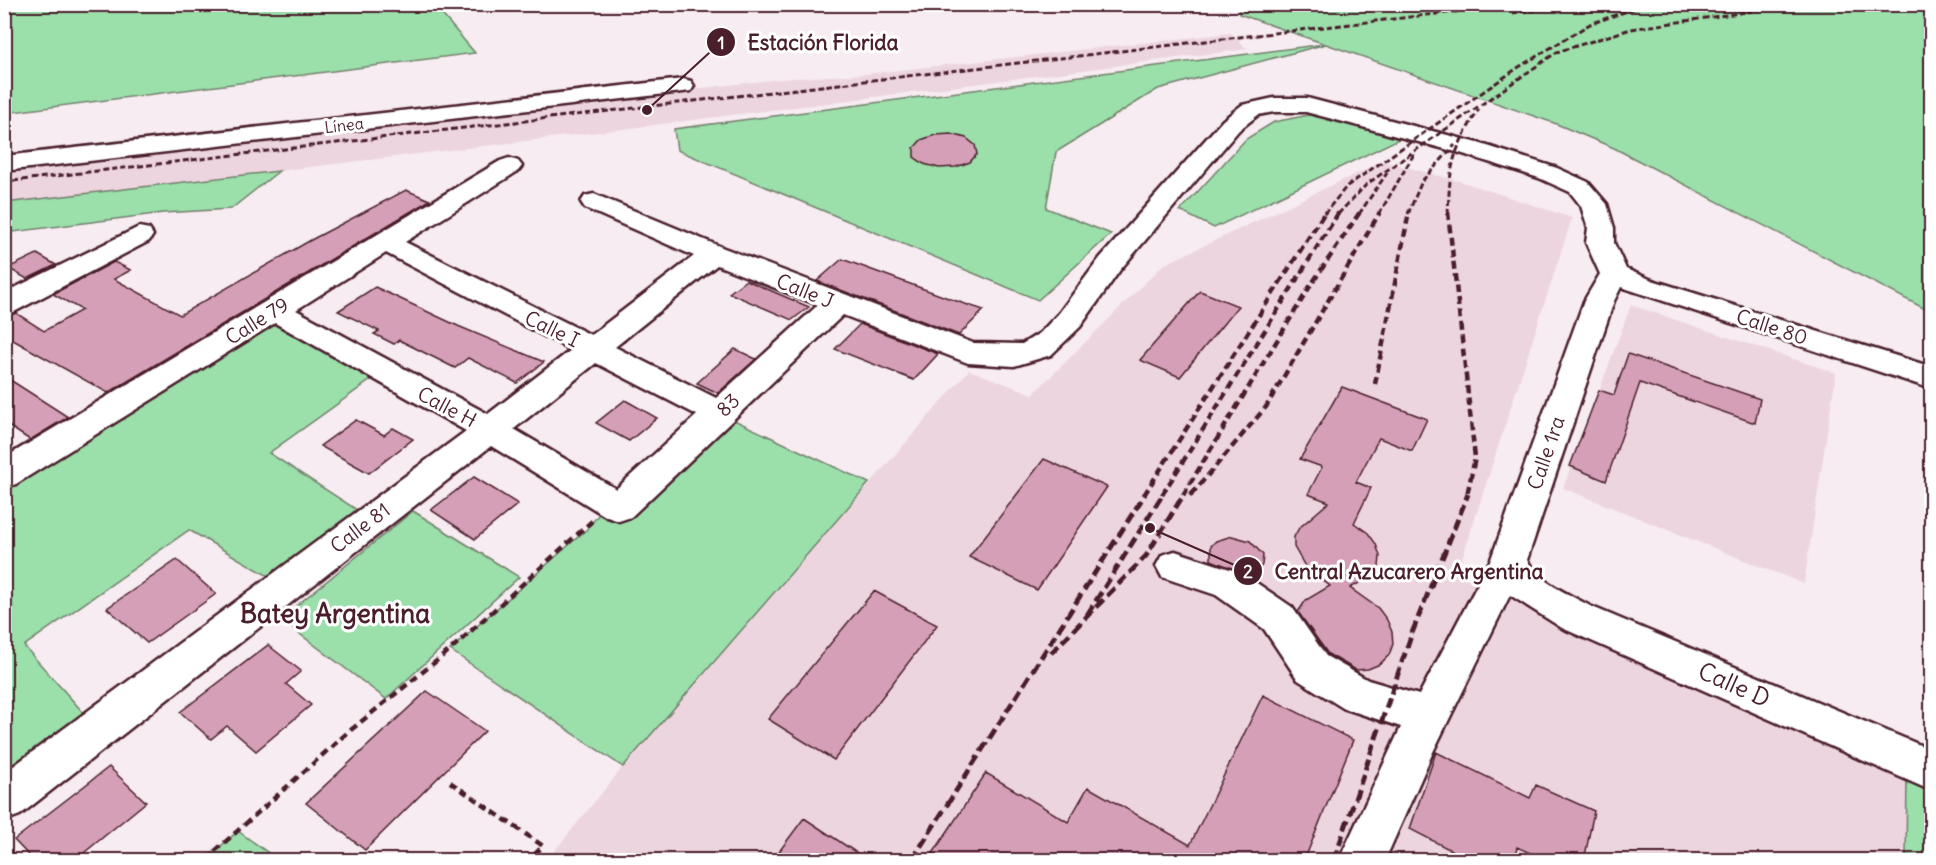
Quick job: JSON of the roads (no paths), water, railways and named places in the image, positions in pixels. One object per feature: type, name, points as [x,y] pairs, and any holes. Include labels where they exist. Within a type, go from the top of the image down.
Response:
[{"type":"street","name":"Línea","points":[[4,164],[683,86]]},
{"type":"street","name":"Calle J","points":[[594,202],[714,254],[968,353],[996,357],[1022,354],[1039,348],[1054,337],[1093,290],[1109,265],[1231,125],[1250,110],[1274,105],[1307,105],[1361,118],[1548,172],[1579,187],[1594,204],[1601,228],[1600,243],[1607,288]]},
{"type":"street","name":"Calle 79","points":[[4,475],[509,166]]},
{"type":"street","points":[[4,306],[139,235]]},
{"type":"street","name":"Calle I","points":[[385,242],[719,413]]},
{"type":"street","name":"Calle 81","points":[[4,800],[490,430],[714,254]]},
{"type":"street","name":"Calle 80","points":[[1607,288],[1642,286],[1932,378]]},
{"type":"street","name":"Calle 1ra","points":[[1362,861],[1428,716],[1509,560],[1607,288]]},
{"type":"street","name":"83","points":[[614,503],[719,413],[837,303]]},
{"type":"street","name":"Calle H","points":[[274,310],[490,430],[614,503]]},
{"type":"street","name":"Calle D","points":[[1509,560],[1520,582],[1538,596],[1576,617],[1932,771]]},
{"type":"street","points":[[1175,566],[1229,584],[1278,618],[1312,668],[1357,695],[1428,716]]},
{"type":"railway","points":[[4,182],[1521,4]]},
{"type":"railway","points":[[1512,13],[1581,4]]},
{"type":"railway","points":[[1324,214],[1347,186],[1519,67],[1590,24],[1647,4]]},
{"type":"railway","points":[[1338,214],[1367,184],[1557,52],[1631,29],[1760,10]]},
{"type":"railway","points":[[1448,213],[1454,159],[1479,109]]},
{"type":"railway","points":[[1408,214],[1422,181],[1455,145]]},
{"type":"railway","points":[[1379,214],[1414,154]]},
{"type":"railway","points":[[1359,214],[1387,173]]},
{"type":"railway","points":[[1144,495],[1325,212]]},
{"type":"railway","points":[[1162,495],[1339,212]]},
{"type":"railway","points":[[1183,495],[1309,288],[1360,212]]},
{"type":"railway","points":[[1191,495],[1266,407],[1380,212]]},
{"type":"railway","points":[[1375,384],[1409,212]]},
{"type":"railway","points":[[1448,213],[1475,458],[1467,495]]},
{"type":"railway","points":[[912,860],[1145,494]]},
{"type":"railway","points":[[1087,615],[1163,494]]},
{"type":"railway","points":[[1051,653],[1146,556],[1184,494]]},
{"type":"railway","points":[[1334,860],[1412,633],[1468,494]]},
{"type":"place","name":"Estación Florida","points":[[647,110]]},
{"type":"place","name":"Central Azucarero Argentina","points":[[1150,528]]},
{"type":"district","name":"Batey Argentina","points":[[335,614]]}]
